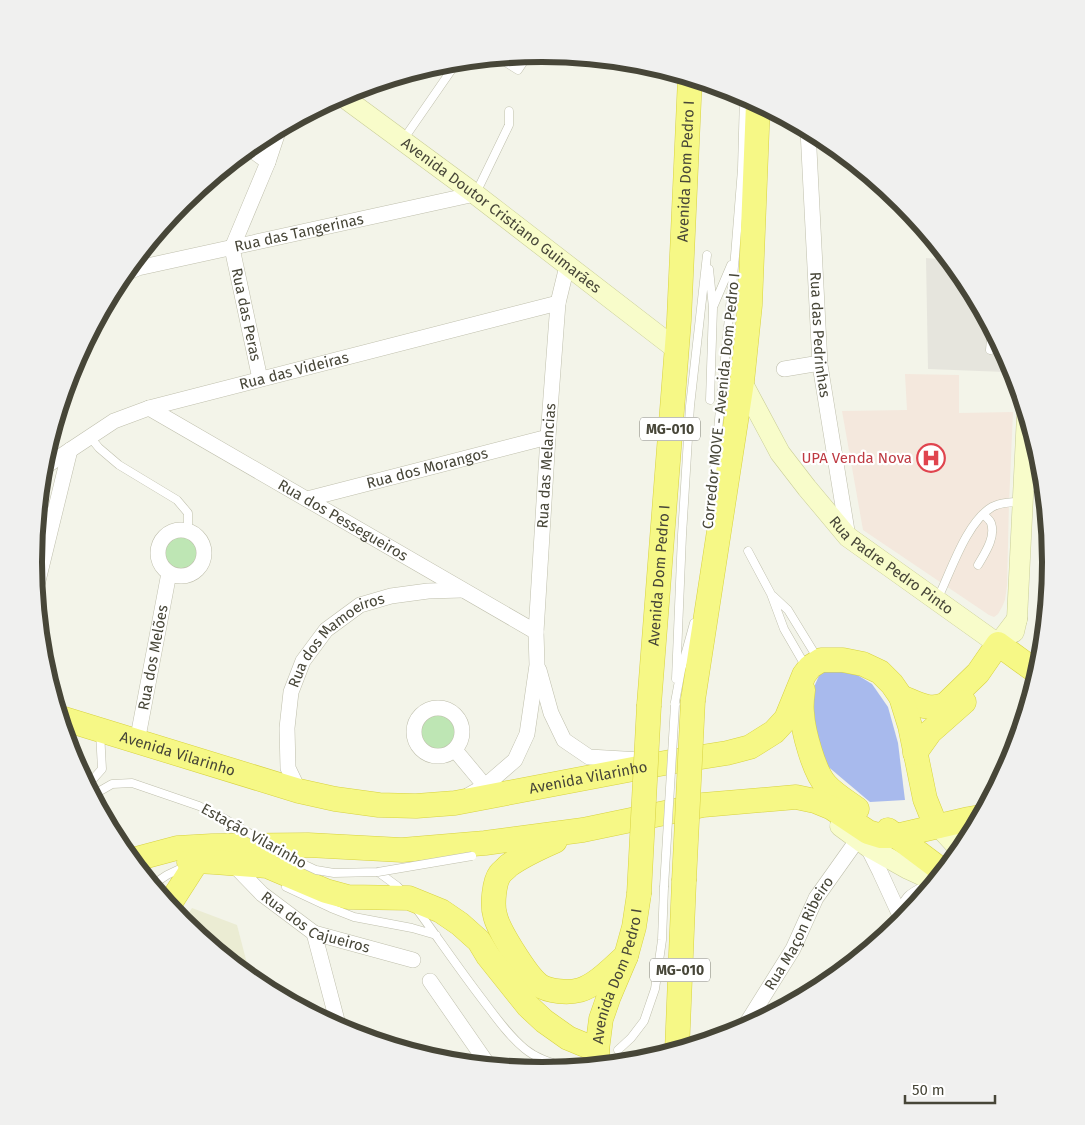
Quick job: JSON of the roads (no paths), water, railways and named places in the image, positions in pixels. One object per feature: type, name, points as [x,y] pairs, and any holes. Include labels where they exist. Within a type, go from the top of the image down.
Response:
[{"type":"highway","name":"Avenida Dom Pedro I","points":[[604,1055],[601,1020],[626,956],[634,928],[639,894],[671,338],[689,85]]},
{"type":"highway","name":"MG-010","points":[[677,1044],[674,884],[684,701],[736,425],[742,382],[750,305],[758,111]]},
{"type":"highway","points":[[901,697],[930,708],[946,704],[1004,648]]},
{"type":"highway","points":[[915,753],[930,732],[974,693],[1004,648]]},
{"type":"highway","name":"Rua Padre Pedro Pinto","points":[[1004,648],[1031,668]]},
{"type":"highway","points":[[938,826],[925,799],[910,726],[901,697],[892,684],[880,672],[863,664],[843,660],[810,669],[802,713],[812,759],[824,784],[837,796],[938,868]]},
{"type":"highway","name":"Avenida Vilarinho","points":[[68,720],[137,742],[281,775],[299,790],[335,799],[379,805],[416,806],[455,803],[750,747],[774,732],[786,719],[810,669]]},
{"type":"highway","points":[[146,867],[201,854],[308,845],[402,850],[506,840],[583,830],[702,805],[796,796],[832,808],[868,832],[881,836],[896,836],[938,826],[968,824]]},
{"type":"highway","points":[[583,830],[535,850],[516,860],[500,873],[495,883],[495,914],[503,934],[528,973],[540,985],[554,992],[580,990],[600,980],[626,956]]},
{"type":"highway","points":[[140,858],[177,848],[232,863],[267,866],[326,891],[348,897],[409,898],[441,911],[460,924],[479,941],[488,956],[528,1006],[544,1021],[568,1038],[604,1055]]},
{"type":"highway","points":[[173,899],[201,854]]},
{"type":"main road","name":"Avenida Doutor Cristiano Guimarães","points":[[350,102],[475,194],[567,266],[671,338]]},
{"type":"main road","name":"Rua Padre Pedro Pinto","points":[[742,382],[780,453],[848,537],[1004,648]]},
{"type":"main road","points":[[736,425],[750,422],[758,425],[769,434]]},
{"type":"main road","points":[[1004,648],[1017,619],[1030,489],[1028,446]]},
{"type":"main road","points":[[777,798],[838,824],[863,843],[929,879]]},
{"type":"main road","points":[[938,826],[955,844]]},
{"type":"street","points":[[232,248],[275,140]]},
{"type":"street","name":"Rua das Pedrinhas","points":[[808,140],[820,363],[848,537]]},
{"type":"street","points":[[256,153],[268,162]]},
{"type":"street","name":"Rua das Tangerinas","points":[[140,266],[475,194]]},
{"type":"street","name":"Rua das Peras","points":[[232,248],[260,379]]},
{"type":"street","name":"Rua das Melancias","points":[[455,803],[485,786],[515,760],[527,734],[537,665],[536,632],[558,303],[567,266]]},
{"type":"street","name":"Rua das Videiras","points":[[53,461],[114,421],[149,408],[558,303]]},
{"type":"street","points":[[784,369],[820,363]]},
{"type":"street","name":"Rua dos Pessegueiros","points":[[149,408],[536,632]]},
{"type":"street","name":"Rua dos Morangos","points":[[307,499],[548,437]]},
{"type":"street","points":[[42,564],[70,450]]},
{"type":"street","points":[[188,530],[200,539],[204,546],[205,554],[203,562],[195,572],[188,576],[177,576],[162,567],[159,561],[159,545],[164,537],[171,532],[188,530]]},
{"type":"street","name":"Rua dos Melões","points":[[137,742],[170,573]]},
{"type":"street","name":"Rua dos Mamoeiros","points":[[281,775],[291,692],[303,661],[326,630],[360,605],[392,596],[428,591],[463,590]]},
{"type":"street","name":"Rua das Melancias","points":[[537,665],[551,713],[564,740],[589,757],[670,762]]},
{"type":"street","points":[[455,750],[485,786]]},
{"type":"street","points":[[863,843],[880,872],[899,913]]},
{"type":"street","name":"Rua Maçon Ribeiro","points":[[751,1017],[793,949],[816,898],[863,843]]},
{"type":"street","name":"Rua dos Cajueiros","points":[[232,863],[262,894],[314,933],[413,960]]},
{"type":"street","points":[[905,906],[909,899],[917,893]]},
{"type":"street","points":[[314,933],[335,1017]]},
{"type":"street","points":[[430,981],[484,1059]]},
{"type":"lane","points":[[509,64],[518,70],[523,63]]},
{"type":"lane","points":[[403,140],[451,71]]},
{"type":"lane","name":"Corredor MOVE - Avenida Dom Pedro I","points":[[708,533],[735,256],[742,170],[744,105]]},
{"type":"lane","points":[[475,194],[509,124],[509,110]]},
{"type":"lane","name":"Corredor MOVE - Avenida Dom Pedro I","points":[[684,701],[682,535],[690,406],[707,255],[713,308],[710,400]]},
{"type":"lane","points":[[713,308],[735,256]]},
{"type":"lane","points":[[990,350],[991,341]]},
{"type":"lane","points":[[90,437],[99,448],[119,465],[177,500],[188,513],[188,530]]},
{"type":"lane","points":[[937,600],[963,543],[976,522],[993,507],[1009,503],[1030,489]]},
{"type":"lane","points":[[978,565],[993,533],[991,522],[983,514]]},
{"type":"lane","points":[[748,551],[771,594],[784,629],[810,669]]},
{"type":"lane","points":[[700,600],[703,582]]},
{"type":"lane","points":[[771,594],[788,610],[810,669]]},
{"type":"lane","points":[[684,701],[682,669],[695,618]]},
{"type":"lane","points":[[682,669],[684,701]]},
{"type":"lane","points":[[92,779],[102,769],[100,730]]},
{"type":"lane","name":"Estação Vilarinho","points":[[98,792],[112,784],[132,783],[199,806],[301,863],[316,870],[334,873],[381,874],[472,856],[506,840]]},
{"type":"lane","points":[[158,881],[201,854]]},
{"type":"lane","points":[[232,863],[254,872]]},
{"type":"lane","points":[[381,874],[409,898],[494,1015],[514,1039],[526,1050],[549,1062]]},
{"type":"lane","points":[[277,882],[330,908],[354,917],[412,928],[436,935]]},
{"type":"lane","points":[[604,1055],[631,1038],[644,1022],[655,989],[662,940],[674,884]]},
{"type":"water","points":[[849,670],[872,684],[888,707],[898,743],[905,800],[870,802],[825,764],[808,701],[821,671]]},
{"type":"place","name":"UPA Venda Nova","points":[[931,458]]}]
